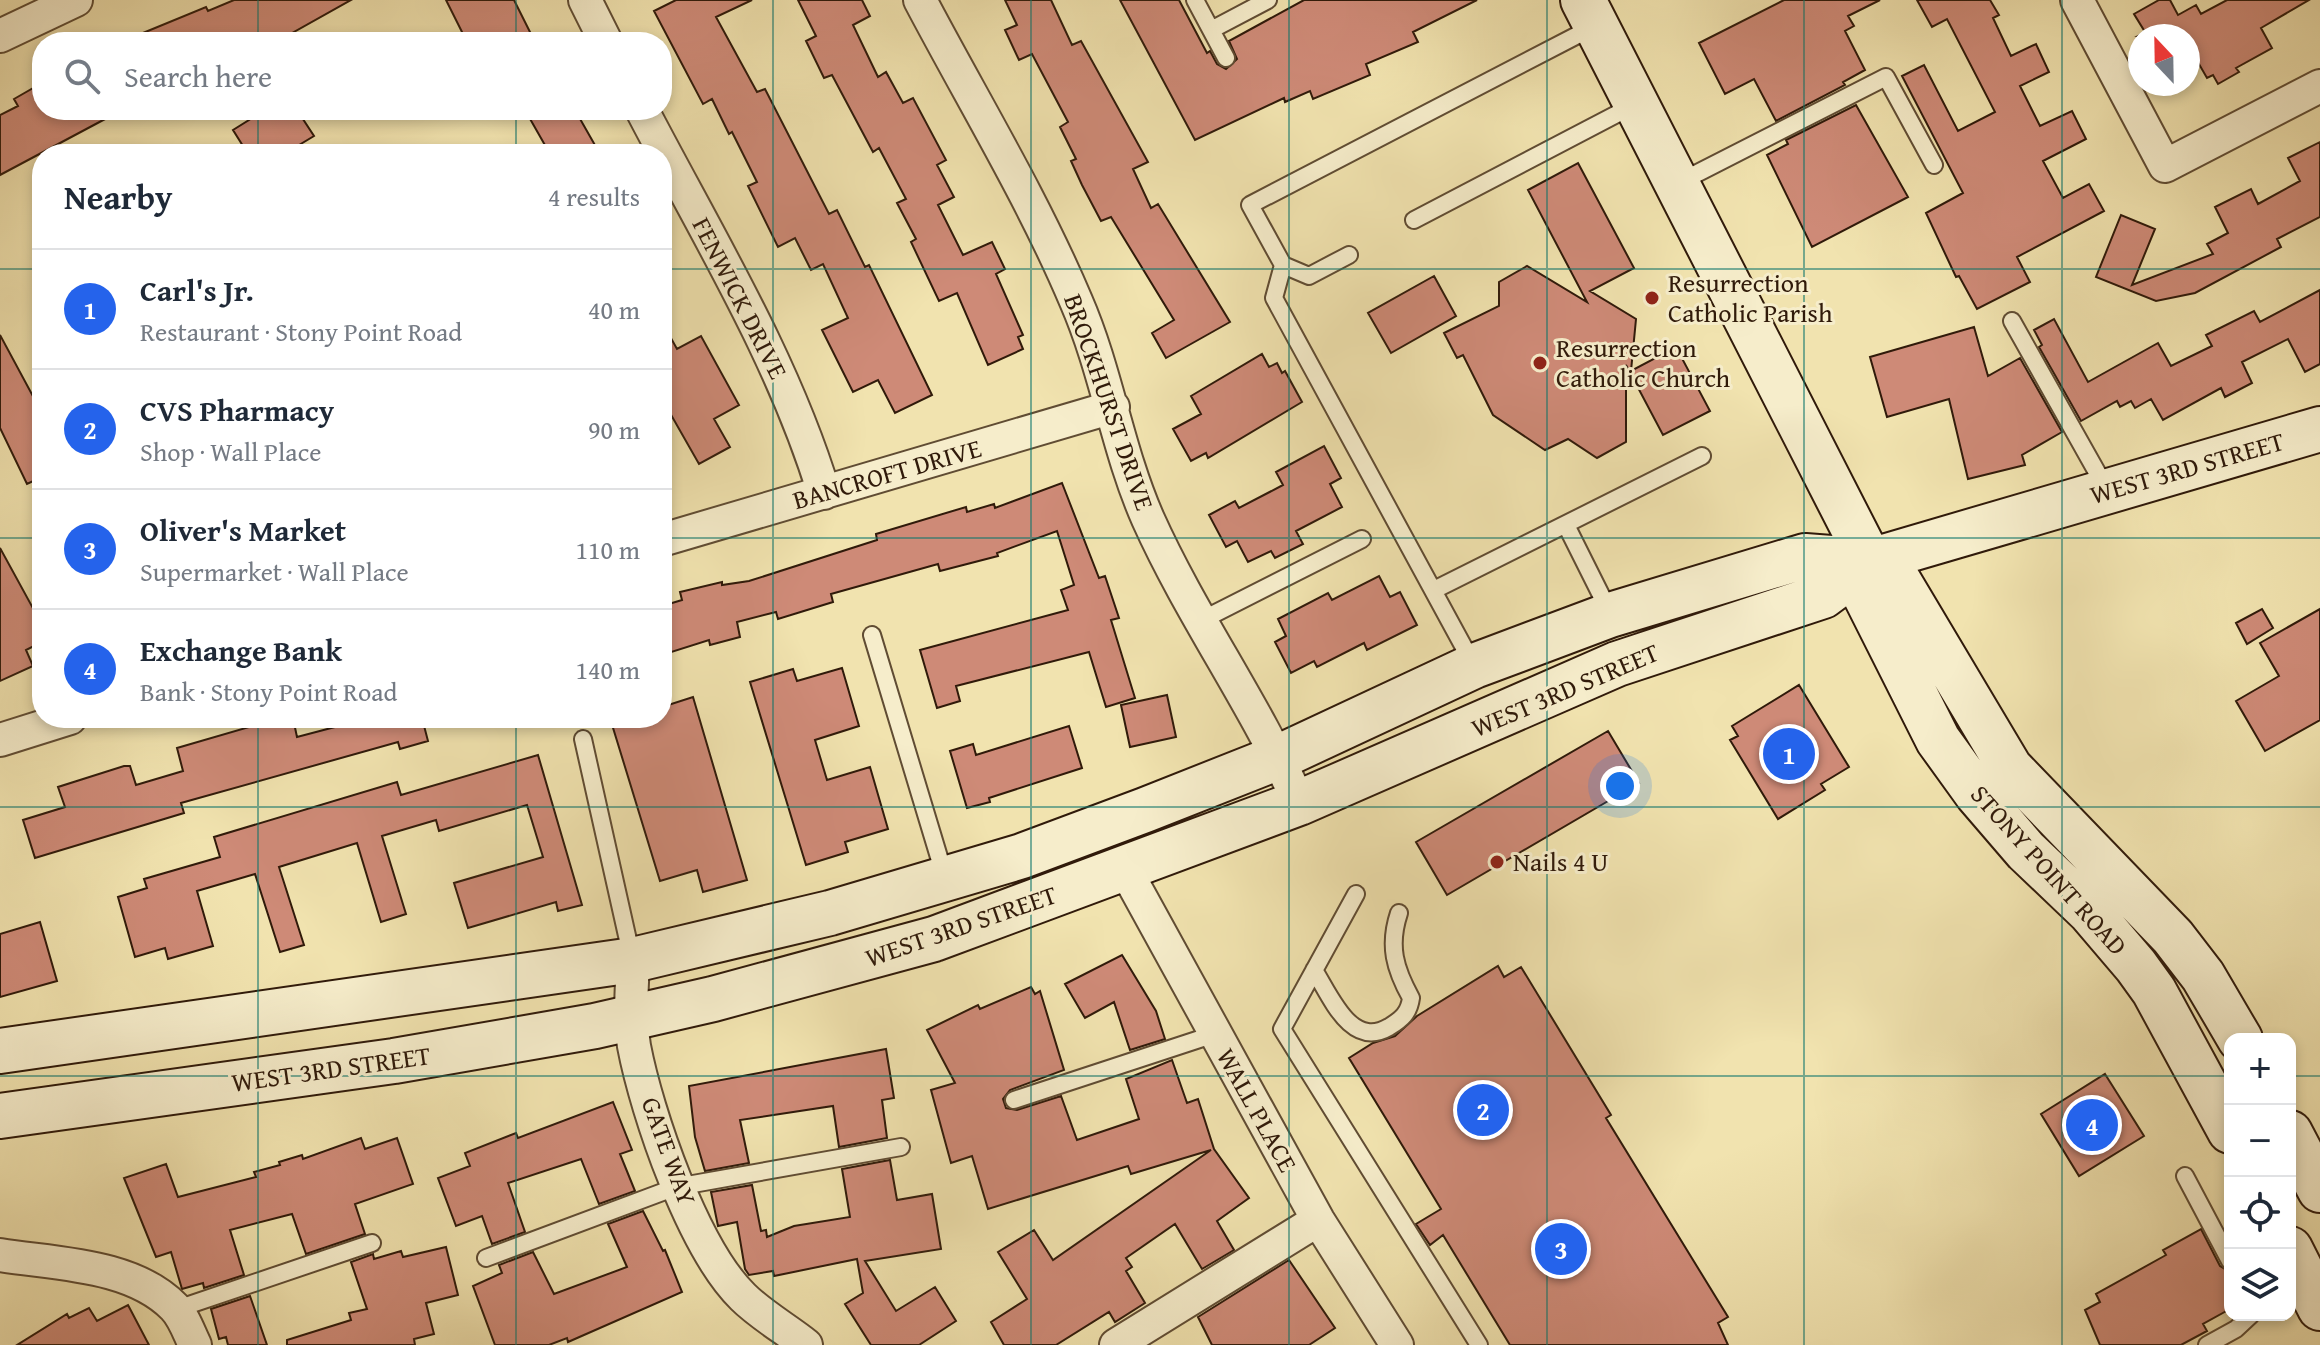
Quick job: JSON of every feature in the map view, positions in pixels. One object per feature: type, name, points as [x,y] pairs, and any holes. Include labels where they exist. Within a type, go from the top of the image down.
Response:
[{"type":"main road","name":"STONY POINT ROAD","points":[[1589,13],[1870,561],[1898,580],[2010,768],[2154,952],[2203,976],[2236,1033]]},
{"type":"main road","name":"WEST 3RD STREET","points":[[0,1116],[394,1061],[631,1019],[934,939],[1299,803],[1617,664],[1823,596],[1870,561],[2320,429]]},
{"type":"main road","name":"WEST 3RD STREET","points":[[0,1051],[633,960],[830,913],[1049,846],[1279,757],[1474,666],[1610,615],[1805,556],[1870,561]]},
{"type":"main road","name":"STONY POINT ROAD","points":[[2154,952],[2160,1001],[2224,1120]]},
{"type":"main road","points":[[2296,1144],[2320,1190]]},
{"type":"main road","points":[[2296,1261],[2320,1308]]},
{"type":"street","points":[[0,36],[76,0]]},
{"type":"street","points":[[585,0],[601,32]]},
{"type":"street","name":"BROCKHURST DRIVE","points":[[920,0],[1051,247],[1097,353],[1147,515],[1200,621],[1279,757],[1299,803]]},
{"type":"street","points":[[2077,0],[2165,166],[2320,86]]},
{"type":"street","name":"FENWICK DRIVE","points":[[647,120],[660,144]]},
{"type":"street","name":"FENWICK DRIVE","points":[[672,167],[784,382],[806,431],[824,493]]},
{"type":"street","name":"BANCROFT DRIVE","points":[[672,537],[1113,407]]},
{"type":"street","points":[[0,740],[38,728]]},
{"type":"street","name":"WALL PLACE","points":[[1125,869],[1318,1220],[1397,1345]]},
{"type":"street","name":"GATE WAY","points":[[633,960],[631,1019],[634,1047],[676,1187],[718,1266],[743,1297],[806,1345]]},
{"type":"street","points":[[1116,1345],[1318,1220]]},
{"type":"street","points":[[0,1255],[120,1275],[153,1290],[177,1309],[195,1345]]},
{"type":"lane","points":[[1195,0],[1226,58]]},
{"type":"lane","points":[[1211,30],[1268,0]]},
{"type":"lane","points":[[1349,255],[1309,276],[1283,265],[1250,205],[1589,13]]},
{"type":"lane","points":[[1677,184],[1886,77],[1934,165]]},
{"type":"lane","points":[[1414,220],[1636,104]]},
{"type":"lane","points":[[1283,265],[1274,298],[1474,666]]},
{"type":"lane","points":[[2012,321],[2107,491]]},
{"type":"lane","points":[[1434,590],[1702,456]]},
{"type":"lane","points":[[1566,525],[1610,615]]},
{"type":"lane","points":[[1200,621],[1362,539]]},
{"type":"lane","points":[[872,635],[945,879]]},
{"type":"lane","points":[[583,739],[633,960]]},
{"type":"lane","points":[[1356,894],[1282,1029],[1479,1345]]},
{"type":"lane","points":[[1314,970],[1343,1019],[1366,1033],[1378,1033],[1402,1019],[1411,998],[1398,974],[1393,953],[1393,932],[1399,913]]},
{"type":"lane","points":[[1014,1100],[1215,1034]]},
{"type":"lane","points":[[486,1258],[676,1187],[901,1147]]},
{"type":"lane","points":[[2185,1176],[2224,1250]]},
{"type":"lane","points":[[177,1309],[372,1243]]},
{"type":"lane","points":[[2207,1345],[2245,1321]]},
{"type":"building","points":[[234,0],[351,0],[294,32],[145,32],[206,7],[208,11]]},
{"type":"building","points":[[446,0],[514,0],[530,32],[462,32]]},
{"type":"building","points":[[676,0],[752,0],[716,17],[757,92],[765,89],[829,214],[837,210],[865,267],[869,265],[932,395],[895,413],[878,380],[853,392],[822,330],[848,318],[823,264],[811,270],[795,238],[778,247],[748,186],[757,182],[732,132],[729,134],[712,99],[703,104],[672,45],[672,32],[665,32],[654,11]]},
{"type":"building","points":[[798,0],[862,0],[870,16],[853,25],[878,77],[886,72],[903,103],[913,98],[946,160],[937,165],[954,197],[938,205],[963,255],[992,242],[1005,269],[996,274],[1023,335],[1018,337],[1023,349],[988,365],[957,293],[939,301],[911,242],[916,239],[897,203],[906,199],[879,148],[873,152],[832,75],[824,78],[806,41],[816,36]]},
{"type":"building","points":[[1005,0],[1051,0],[1072,45],[1081,41],[1148,162],[1133,169],[1151,208],[1158,204],[1230,322],[1166,358],[1152,333],[1174,320],[1111,217],[1101,221],[1071,161],[1076,159],[1060,127],[1068,122],[1032,54],[1019,60],[1005,30],[1017,25]]},
{"type":"building","points":[[1120,0],[1179,0],[1207,53],[1210,51],[1217,64],[1226,69],[1237,59],[1229,41],[1304,0],[1477,0],[1413,32],[1418,42],[1366,64],[1370,75],[1313,99],[1310,91],[1285,102],[1284,98],[1195,140]]},
{"type":"building","points":[[1784,0],[1880,0],[1848,16],[1854,26],[1845,31],[1865,70],[1843,82],[1845,85],[1776,121],[1754,79],[1725,94],[1699,43]]},
{"type":"building","points":[[1917,0],[1990,0],[1999,15],[1993,18],[2011,56],[2036,44],[2049,72],[2020,86],[2040,126],[2072,111],[2086,139],[2043,161],[2063,198],[2089,184],[2104,211],[2017,257],[2030,282],[1977,309],[1959,276],[1956,277],[1926,213],[1963,193],[1902,76],[1924,65],[1958,131],[1995,112],[1947,19],[1932,27]]},
{"type":"building","points":[[2159,0],[2170,0],[2178,15],[2196,5],[2201,14],[2227,0],[2309,0],[2261,28],[2272,48],[2236,68],[2239,72],[2218,84],[2213,75],[2207,78],[2200,66],[2200,24],[2140,24],[2134,14]]},
{"type":"building","points":[[32,89],[32,120],[103,120],[58,144],[32,144],[32,158],[0,175],[0,115],[18,106],[14,99]]},
{"type":"building","points":[[1856,105],[1908,197],[1812,247],[1767,155],[1788,144],[1786,140]]},
{"type":"building","points":[[249,120],[304,120],[314,136],[301,144],[242,144],[233,130]]},
{"type":"building","points":[[531,120],[581,120],[594,144],[544,144]]},
{"type":"building","points":[[2320,142],[2320,217],[2277,239],[2281,247],[2195,293],[2156,301],[2096,277],[2121,215],[2155,229],[2132,285],[2213,254],[2207,244],[2228,233],[2215,207],[2251,189],[2258,204],[2300,181],[2288,158]]},
{"type":"building","name":"Resurrection Catholic Church","points":[[1578,163],[1634,268],[1590,291],[1636,319],[1631,371],[1676,347],[1710,411],[1663,435],[1626,365],[1626,442],[1597,458],[1568,439],[1545,450],[1493,415],[1463,355],[1457,358],[1444,333],[1499,306],[1499,282],[1527,266],[1587,302],[1528,190]]},
{"type":"building","points":[[1434,276],[1456,316],[1391,353],[1368,313]]},
{"type":"building","points":[[2320,290],[2320,364],[2305,372],[2288,339],[2242,362],[2252,383],[2225,397],[2221,388],[2163,420],[2151,399],[2135,408],[2131,401],[2120,407],[2117,401],[2081,421],[2039,347],[2042,345],[2034,330],[2054,319],[2088,382],[2158,343],[2171,366],[2212,346],[2206,335],[2254,311],[2260,322]]},
{"type":"building","points":[[1974,327],[1988,376],[2020,358],[2062,432],[2022,455],[2025,465],[1968,479],[1949,399],[1887,417],[1870,357]]},
{"type":"building","points":[[0,335],[32,394],[32,482],[27,484],[0,428]]},
{"type":"building","points":[[701,336],[739,405],[714,419],[730,447],[699,464],[672,417],[672,340],[677,349]]},
{"type":"building","points":[[1262,354],[1269,367],[1277,363],[1282,373],[1285,371],[1302,402],[1208,458],[1206,453],[1191,461],[1173,429],[1201,414],[1191,396]]},
{"type":"building","points":[[1324,446],[1341,478],[1330,484],[1342,507],[1296,531],[1303,544],[1275,558],[1271,551],[1248,562],[1237,541],[1226,547],[1209,515],[1235,501],[1239,508],[1283,485],[1276,472]]},
{"type":"building","points":[[1062,483],[1099,578],[1105,576],[1119,618],[1111,620],[1135,698],[1106,707],[1089,652],[956,686],[960,701],[937,708],[920,650],[1068,610],[1061,590],[1074,585],[1057,531],[997,553],[998,556],[940,571],[938,564],[831,594],[833,602],[778,619],[776,612],[737,622],[740,637],[710,645],[709,640],[672,652],[672,603],[682,600],[680,592],[722,582],[722,585],[749,581],[877,540],[876,534],[966,507],[967,512],[994,504],[995,508]]},
{"type":"building","points":[[0,548],[32,607],[32,647],[26,650],[32,666],[0,681]]},
{"type":"building","points":[[1379,576],[1390,597],[1400,592],[1417,625],[1367,650],[1364,643],[1317,667],[1314,661],[1291,673],[1275,642],[1286,636],[1278,619],[1328,593],[1332,600]]},
{"type":"building","points":[[2262,609],[2273,628],[2247,644],[2236,623]]},
{"type":"building","points":[[2320,609],[2320,720],[2265,751],[2236,701],[2279,676],[2260,643]]},
{"type":"building","points":[[842,668],[859,726],[815,740],[827,780],[870,767],[888,829],[845,842],[848,852],[806,865],[750,682],[793,669],[797,681]]},
{"type":"building","points":[[1799,685],[1849,767],[1821,784],[1825,790],[1778,819],[1730,740],[1738,736],[1732,726]]},
{"type":"building","points":[[1167,695],[1176,737],[1130,747],[1121,705]]},
{"type":"building","points":[[693,697],[747,880],[703,892],[697,870],[660,881],[613,728],[672,728],[672,704]]},
{"type":"building","points":[[1069,726],[1082,768],[967,808],[950,751],[973,744],[976,755]]},
{"type":"building","points":[[246,728],[295,728],[297,737],[331,728],[425,728],[428,741],[400,749],[398,742],[181,803],[184,813],[35,858],[23,820],[65,807],[58,787],[124,766],[130,766],[136,785],[183,771],[177,748]]},
{"type":"building","points":[[1608,731],[1639,783],[1447,895],[1416,842]]},
{"type":"building","points":[[538,755],[582,905],[558,911],[556,902],[468,928],[454,883],[543,857],[527,805],[439,831],[436,820],[382,836],[406,914],[381,922],[357,843],[279,867],[304,945],[280,952],[255,874],[197,891],[213,946],[168,959],[165,948],[135,957],[118,897],[147,888],[144,879],[220,857],[214,837],[397,782],[401,795]]},
{"type":"building","points":[[40,922],[57,981],[0,997],[0,934]]},
{"type":"building","points":[[1122,955],[1156,1011],[1165,1039],[1130,1050],[1114,1002],[1085,1018],[1065,984]]},
{"type":"building","points":[[1498,966],[1504,977],[1521,967],[1611,1115],[1606,1118],[1728,1317],[1718,1323],[1728,1345],[1510,1345],[1443,1235],[1430,1245],[1416,1224],[1441,1209],[1349,1058],[1373,1043],[1395,1036],[1417,1016]]},
{"type":"building","points":[[1031,987],[1035,994],[1040,991],[1064,1070],[1010,1090],[1003,1099],[1006,1108],[1017,1110],[1061,1096],[1077,1140],[1139,1119],[1126,1079],[1172,1060],[1187,1103],[1198,1099],[1214,1149],[1249,1198],[1217,1221],[1234,1250],[1202,1269],[1175,1224],[1126,1258],[1132,1267],[1126,1271],[1145,1303],[1115,1322],[1109,1312],[1056,1345],[1004,1345],[991,1322],[1027,1299],[998,1252],[1034,1230],[1053,1260],[1211,1150],[1131,1174],[1128,1166],[988,1209],[972,1156],[951,1163],[931,1090],[955,1083],[927,1030],[978,1005],[980,1009]]},
{"type":"building","points":[[886,1049],[894,1098],[882,1100],[887,1138],[839,1147],[833,1106],[740,1120],[749,1163],[705,1171],[695,1137],[689,1086]]},
{"type":"building","points":[[2105,1074],[2144,1136],[2079,1176],[2041,1114]]},
{"type":"building","points":[[613,1102],[632,1150],[620,1154],[635,1191],[599,1204],[581,1159],[508,1183],[525,1232],[492,1244],[482,1216],[456,1226],[438,1178],[470,1166],[465,1153],[516,1133],[518,1138]]},
{"type":"building","points":[[361,1138],[365,1149],[397,1138],[413,1184],[355,1204],[365,1234],[306,1254],[292,1214],[230,1230],[244,1275],[204,1288],[203,1283],[182,1289],[171,1252],[156,1257],[124,1178],[166,1164],[178,1197],[256,1177],[254,1172],[280,1165],[279,1162],[302,1155],[303,1159]]},
{"type":"building","points":[[890,1160],[897,1200],[932,1194],[941,1249],[865,1261],[896,1311],[935,1287],[956,1321],[919,1345],[871,1345],[845,1304],[863,1293],[857,1259],[774,1276],[773,1271],[749,1275],[745,1269],[737,1222],[718,1226],[711,1192],[752,1185],[761,1231],[766,1230],[767,1237],[794,1226],[850,1217],[842,1169]]},
{"type":"building","points":[[643,1211],[665,1250],[682,1292],[568,1342],[567,1338],[549,1345],[495,1345],[473,1286],[502,1273],[499,1265],[533,1252],[554,1294],[627,1267],[608,1224]]},
{"type":"building","points":[[2201,1229],[2224,1268],[2224,1312],[2203,1324],[2207,1331],[2181,1345],[2100,1345],[2085,1310],[2100,1302],[2096,1294],[2166,1255],[2163,1250]]},
{"type":"building","points":[[446,1247],[458,1295],[426,1303],[434,1334],[414,1339],[415,1345],[287,1345],[287,1340],[351,1320],[349,1313],[367,1309],[351,1262],[373,1254],[374,1259],[401,1251],[403,1257]]},
{"type":"building","points":[[1289,1260],[1335,1328],[1309,1345],[1212,1345],[1198,1317]]},
{"type":"building","points":[[250,1296],[267,1345],[228,1345],[226,1337],[219,1339],[211,1309]]},
{"type":"building","points":[[128,1305],[149,1345],[17,1345],[67,1314],[69,1318],[89,1308],[97,1321]]},
{"type":"place","name":"Resurrection Catholic Parish","points":[[1652,298]]},
{"type":"place","name":"Resurrection Catholic Church","points":[[1540,363]]},
{"type":"place","name":"Carl's Jr.","points":[[1789,754]]},
{"type":"place","name":"Nails 4 U","points":[[1497,862]]},
{"type":"place","name":"CVS Pharmacy","points":[[1483,1110]]},
{"type":"place","name":"Exchange Bank","points":[[2092,1125]]},
{"type":"place","name":"Oliver's Market","points":[[1561,1249]]}]
